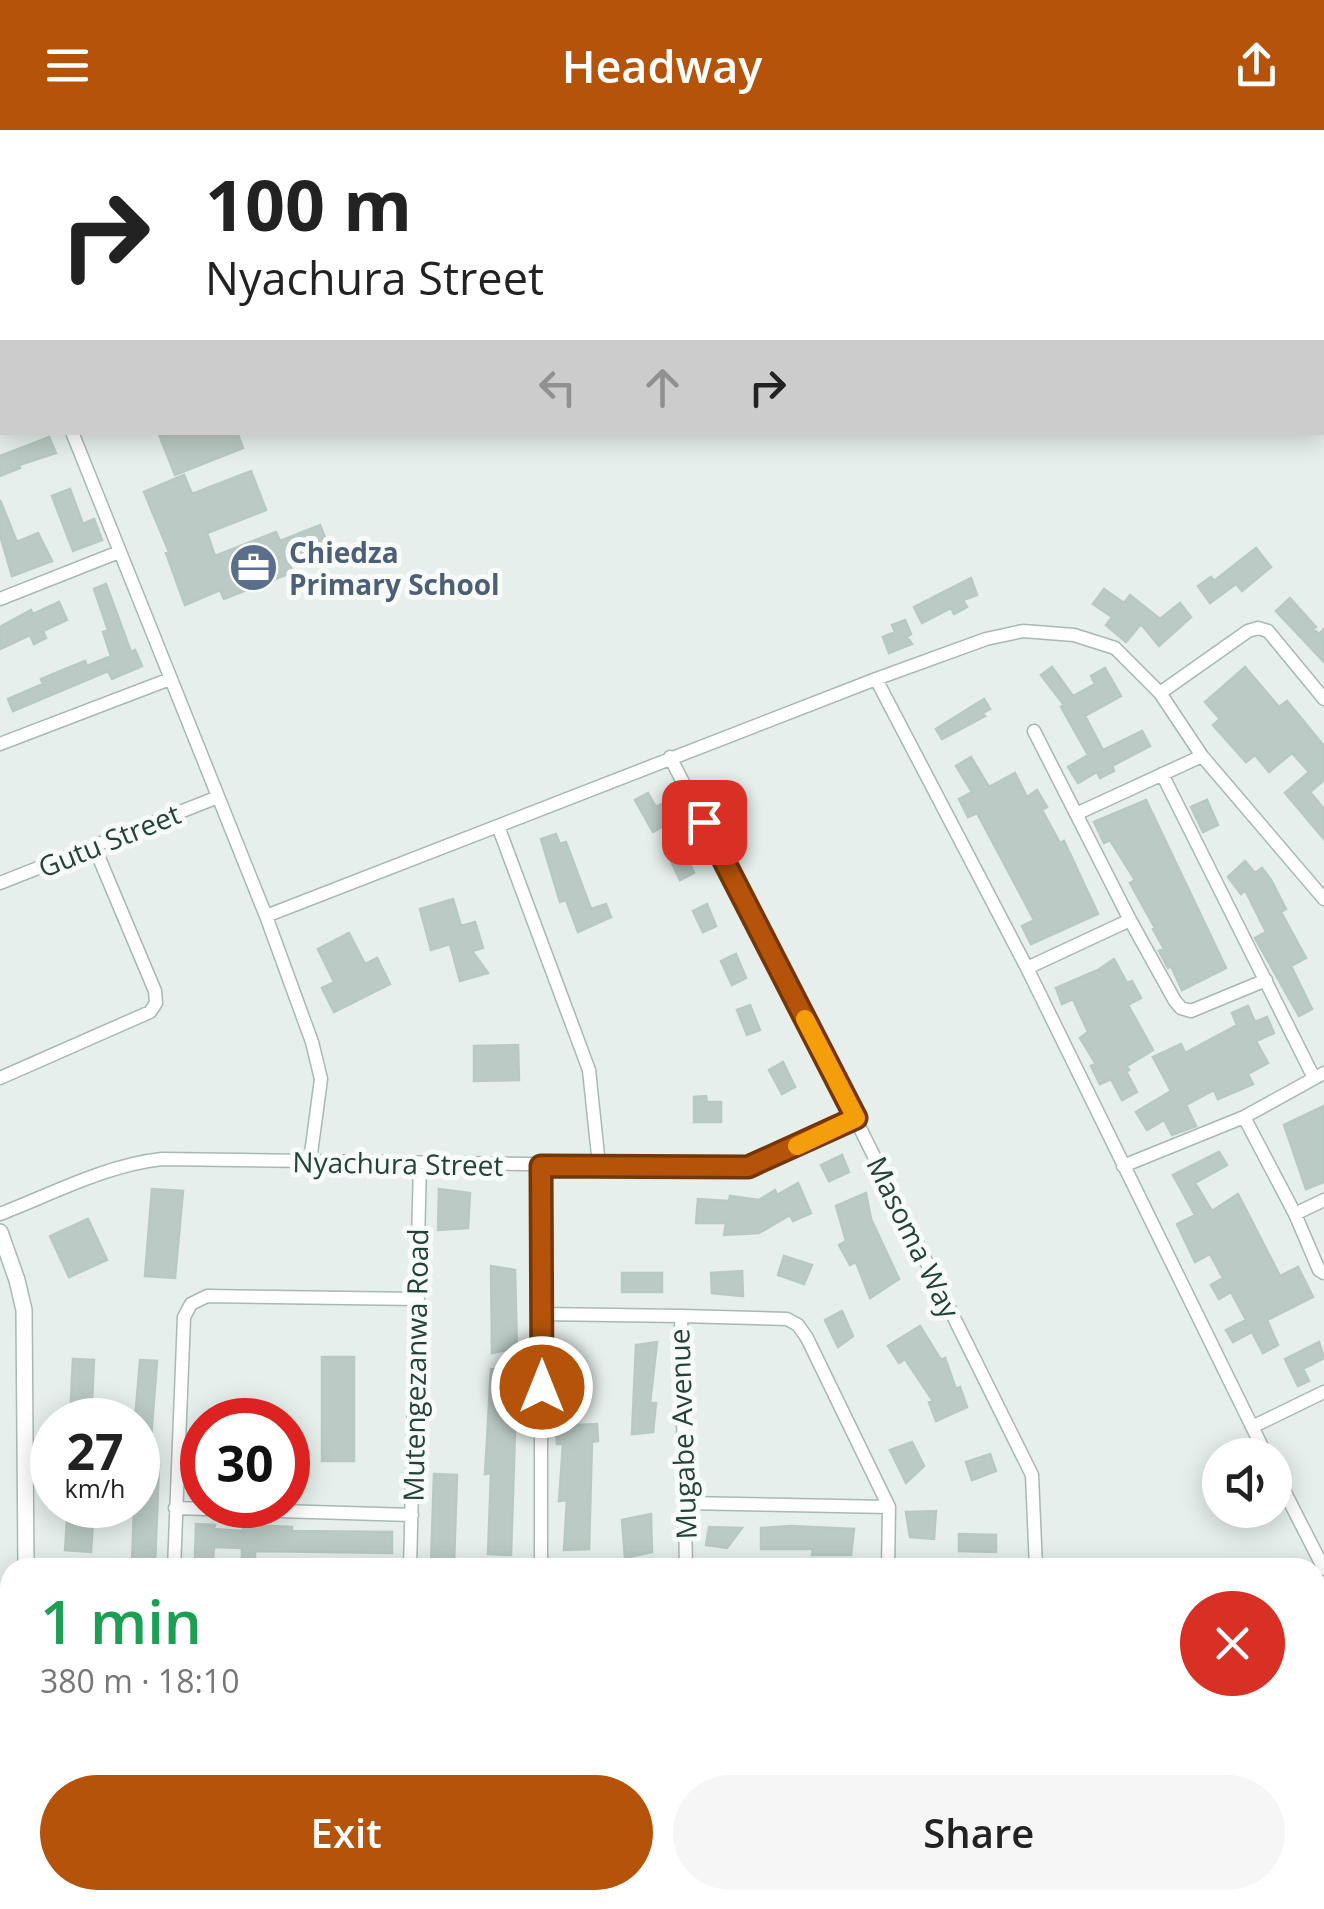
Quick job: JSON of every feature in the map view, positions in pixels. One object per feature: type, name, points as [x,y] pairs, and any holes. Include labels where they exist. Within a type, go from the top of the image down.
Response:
[{"type":"street","points":[[73,435],[266,916],[312,1042],[321,1079],[310,1161]]},
{"type":"street","points":[[0,599],[119,552]]},
{"type":"street","points":[[1160,692],[1258,628],[1268,631],[1324,699]]},
{"type":"street","points":[[266,916],[670,756],[986,638],[1023,631],[1074,635],[1115,648],[1160,692],[1202,756],[1324,899]]},
{"type":"street","points":[[0,744],[170,678]]},
{"type":"street","points":[[876,679],[1026,968],[1258,1438]]},
{"type":"street","points":[[1034,731],[1130,920],[1180,1008],[1191,1010],[1266,980]]},
{"type":"street","name":"Masoma Way","points":[[670,756],[856,1118],[1032,1474],[1036,1558]]},
{"type":"street","points":[[1076,814],[1202,756]]},
{"type":"street","points":[[1123,1166],[1244,1116],[1319,1075],[1266,980],[1162,774]]},
{"type":"street","name":"Gutu Street","points":[[0,884],[218,797]]},
{"type":"street","points":[[498,826],[589,1070],[598,1165]]},
{"type":"street","points":[[0,1078],[150,1012],[156,1003],[155,991],[94,846]]},
{"type":"street","points":[[1026,968],[1130,920]]},
{"type":"street","points":[[1244,1116],[1319,1270],[1324,1273]]},
{"type":"street","name":"Nyachura Street","points":[[0,1214],[138,1162],[748,1167],[856,1118]]},
{"type":"street","name":"Mutengezanwa Road","points":[[410,1558],[420,1164]]},
{"type":"street","points":[[541,1166],[542,1558]]},
{"type":"street","points":[[1295,1214],[1324,1200]]},
{"type":"street","points":[[0,1232],[24,1310],[26,1558]]},
{"type":"street","points":[[174,1558],[184,1317],[191,1304],[208,1296],[418,1300]]},
{"type":"street","name":"Mugabe Avenue","points":[[542,1314],[682,1316],[686,1558]]},
{"type":"street","points":[[682,1316],[787,1319],[798,1325],[808,1338],[889,1507],[888,1558]]},
{"type":"street","points":[[1252,1427],[1324,1392]]},
{"type":"street","points":[[684,1503],[889,1507]]},
{"type":"street","points":[[1292,1506],[1319,1558]]},
{"type":"street","points":[[175,1508],[412,1515]]},
{"type":"building","points":[[159,435],[238,435],[243,448],[175,475]]},
{"type":"building","points":[[49,437],[56,453],[0,476],[0,456]]},
{"type":"building","points":[[251,471],[266,510],[207,533],[215,556],[276,532],[280,541],[320,525],[327,542],[287,558],[293,572],[224,599],[220,590],[185,605],[166,553],[169,552],[144,492],[184,475],[192,494]]},
{"type":"building","points":[[70,489],[83,524],[94,519],[102,540],[73,551],[52,496]]},
{"type":"building","points":[[0,500],[17,542],[38,533],[52,561],[12,576],[0,535]]},
{"type":"building","points":[[1256,548],[1271,567],[1242,591],[1236,584],[1210,603],[1198,586],[1211,577],[1214,581]]},
{"type":"building","points":[[971,578],[977,595],[963,600],[967,607],[954,614],[951,608],[922,623],[914,607]]},
{"type":"building","points":[[106,584],[131,652],[135,650],[142,666],[112,679],[108,671],[13,711],[8,699],[43,684],[41,679],[85,661],[87,666],[111,656],[103,632],[108,630],[94,589]]},
{"type":"building","points":[[1104,589],[1124,603],[1130,595],[1160,619],[1180,603],[1191,617],[1159,646],[1141,624],[1126,642],[1106,625],[1112,617],[1093,604]]},
{"type":"building","points":[[1290,598],[1316,627],[1313,629],[1319,634],[1324,629],[1324,662],[1276,611]]},
{"type":"building","points":[[59,602],[67,620],[43,631],[46,638],[34,644],[30,635],[0,649],[0,627],[31,610],[33,614]]},
{"type":"building","points":[[905,620],[912,644],[889,653],[883,637],[895,632],[892,625]]},
{"type":"building","points":[[1052,667],[1073,696],[1095,684],[1091,676],[1105,668],[1121,696],[1085,716],[1103,750],[1142,731],[1150,746],[1112,766],[1114,771],[1100,778],[1097,772],[1078,783],[1068,767],[1088,755],[1061,707],[1064,705],[1041,675]]},
{"type":"building","points":[[1245,667],[1279,707],[1287,701],[1324,746],[1324,780],[1310,792],[1324,809],[1324,839],[1285,793],[1309,772],[1292,753],[1269,772],[1255,755],[1246,762],[1213,725],[1220,719],[1205,702]]},
{"type":"building","points":[[984,699],[990,709],[983,713],[985,716],[942,739],[936,729]]},
{"type":"building","points":[[971,757],[989,787],[1015,773],[1027,797],[1037,790],[1047,807],[1042,810],[1060,843],[1064,841],[1098,914],[1031,944],[1022,926],[1034,920],[977,813],[968,817],[959,799],[972,792],[956,766]]},
{"type":"building","points":[[648,793],[656,807],[665,802],[672,814],[662,819],[665,825],[653,832],[635,800]]},
{"type":"building","points":[[1146,800],[1226,968],[1182,990],[1159,951],[1164,949],[1130,883],[1135,880],[1110,840],[1104,843],[1094,822]]},
{"type":"building","points":[[1207,800],[1218,825],[1203,832],[1191,807]]},
{"type":"building","points":[[556,834],[560,844],[566,842],[591,909],[606,904],[611,917],[578,932],[566,900],[560,902],[541,839]]},
{"type":"building","points":[[684,850],[694,873],[680,880],[669,857]]},
{"type":"building","points":[[1245,861],[1255,873],[1262,868],[1271,880],[1286,909],[1281,912],[1306,958],[1291,966],[1312,1009],[1299,1016],[1255,938],[1266,932],[1245,890],[1241,894],[1228,877]]},
{"type":"building","points":[[453,899],[461,926],[475,922],[483,948],[472,951],[488,973],[460,981],[450,944],[431,950],[420,909]]},
{"type":"building","points":[[707,904],[716,926],[703,932],[693,911]]},
{"type":"building","points":[[349,933],[365,964],[377,958],[390,984],[334,1012],[322,988],[334,982],[318,949]]},
{"type":"building","points":[[736,954],[746,978],[732,985],[721,961]]},
{"type":"building","points":[[1114,959],[1141,998],[1128,1005],[1153,1050],[1127,1066],[1137,1092],[1122,1100],[1111,1079],[1100,1084],[1091,1066],[1096,1064],[1080,1038],[1088,1032],[1073,999],[1062,1004],[1056,988]]},
{"type":"building","points":[[750,1005],[760,1030],[747,1035],[737,1010]]},
{"type":"building","points":[[1248,1006],[1255,1022],[1267,1017],[1274,1033],[1256,1041],[1268,1063],[1248,1074],[1253,1084],[1218,1099],[1214,1090],[1186,1105],[1196,1126],[1172,1135],[1164,1120],[1147,1130],[1136,1112],[1171,1091],[1153,1057],[1181,1044],[1185,1053],[1237,1025],[1232,1013]]},
{"type":"building","points":[[518,1045],[519,1080],[474,1081],[474,1046]]},
{"type":"building","points":[[783,1062],[795,1087],[782,1094],[769,1070]]},
{"type":"building","points":[[706,1096],[707,1102],[721,1102],[721,1122],[694,1122],[694,1097]]},
{"type":"building","points":[[1324,1106],[1324,1182],[1306,1189],[1284,1125]]},
{"type":"building","points":[[1219,1152],[1227,1165],[1195,1183],[1212,1211],[1238,1194],[1280,1276],[1298,1267],[1313,1297],[1267,1320],[1278,1345],[1263,1353],[1252,1332],[1233,1342],[1226,1330],[1246,1320],[1231,1292],[1219,1299],[1211,1285],[1223,1278],[1210,1254],[1195,1262],[1177,1224],[1195,1215],[1173,1175]]},
{"type":"building","points":[[842,1155],[849,1172],[829,1181],[821,1165]]},
{"type":"building","points":[[798,1183],[811,1213],[793,1221],[790,1215],[759,1233],[724,1235],[726,1223],[696,1223],[698,1199],[729,1201],[730,1196],[759,1200]]},
{"type":"building","points":[[152,1189],[183,1191],[175,1278],[145,1276]]},
{"type":"building","points":[[439,1189],[470,1193],[468,1228],[438,1230]]},
{"type":"building","points":[[866,1193],[871,1219],[899,1279],[870,1298],[856,1262],[850,1265],[839,1245],[846,1241],[836,1206]]},
{"type":"building","points":[[88,1219],[107,1260],[69,1277],[50,1236]]},
{"type":"building","points":[[784,1256],[812,1265],[804,1284],[778,1275]]},
{"type":"building","points":[[491,1266],[515,1270],[517,1348],[492,1353]]},
{"type":"building","points":[[742,1271],[743,1296],[712,1293],[711,1273]]},
{"type":"building","points":[[622,1273],[662,1273],[662,1292],[622,1292]]},
{"type":"building","points":[[842,1311],[853,1336],[838,1347],[825,1320]]},
{"type":"building","points":[[920,1326],[941,1360],[945,1358],[967,1407],[936,1421],[929,1402],[933,1401],[905,1359],[899,1363],[888,1346]]},
{"type":"building","points":[[657,1342],[650,1403],[656,1403],[653,1432],[632,1434],[636,1345]]},
{"type":"building","points":[[1319,1342],[1324,1358],[1303,1369],[1309,1381],[1298,1386],[1285,1359]]},
{"type":"building","points":[[322,1357],[354,1357],[354,1461],[322,1461]]},
{"type":"building","points":[[73,1359],[94,1360],[92,1398],[71,1398]]},
{"type":"building","points":[[140,1360],[157,1361],[154,1398],[137,1398]]},
{"type":"building","points":[[491,1369],[517,1371],[511,1555],[488,1554],[491,1473],[485,1474]]},
{"type":"building","points":[[597,1424],[598,1441],[592,1442],[589,1549],[564,1550],[567,1500],[559,1501],[563,1444],[557,1444],[556,1426]]},
{"type":"building","points":[[912,1442],[924,1466],[906,1483],[890,1450]]},
{"type":"building","points":[[990,1454],[996,1471],[972,1480],[966,1462]]},
{"type":"building","points":[[434,1474],[457,1475],[454,1558],[431,1558]]},
{"type":"building","points":[[936,1511],[934,1539],[910,1537],[906,1512]]},
{"type":"building","points":[[651,1514],[652,1552],[625,1558],[622,1520]]},
{"type":"building","points":[[709,1527],[742,1528],[727,1548],[706,1545]]},
{"type":"building","points":[[66,1528],[93,1528],[91,1552],[65,1550]]},
{"type":"building","points":[[133,1528],[156,1528],[155,1558],[132,1558]]},
{"type":"building","points":[[196,1528],[392,1532],[392,1553],[255,1551],[255,1558],[242,1558],[242,1548],[214,1547],[213,1558],[195,1558]]},
{"type":"building","points":[[761,1528],[854,1529],[851,1555],[812,1555],[813,1549],[761,1549]]},
{"type":"building","points":[[959,1534],[996,1535],[996,1552],[959,1551]]},
{"type":"slow traffic","points":[[797,1146],[856,1118],[805,1019]]},
{"type":"place","name":"Chiedza Primary School","points":[[254,568]]},
{"type":"route","points":[[542,1387],[541,1166],[748,1167],[856,1118],[704,822]]}]
